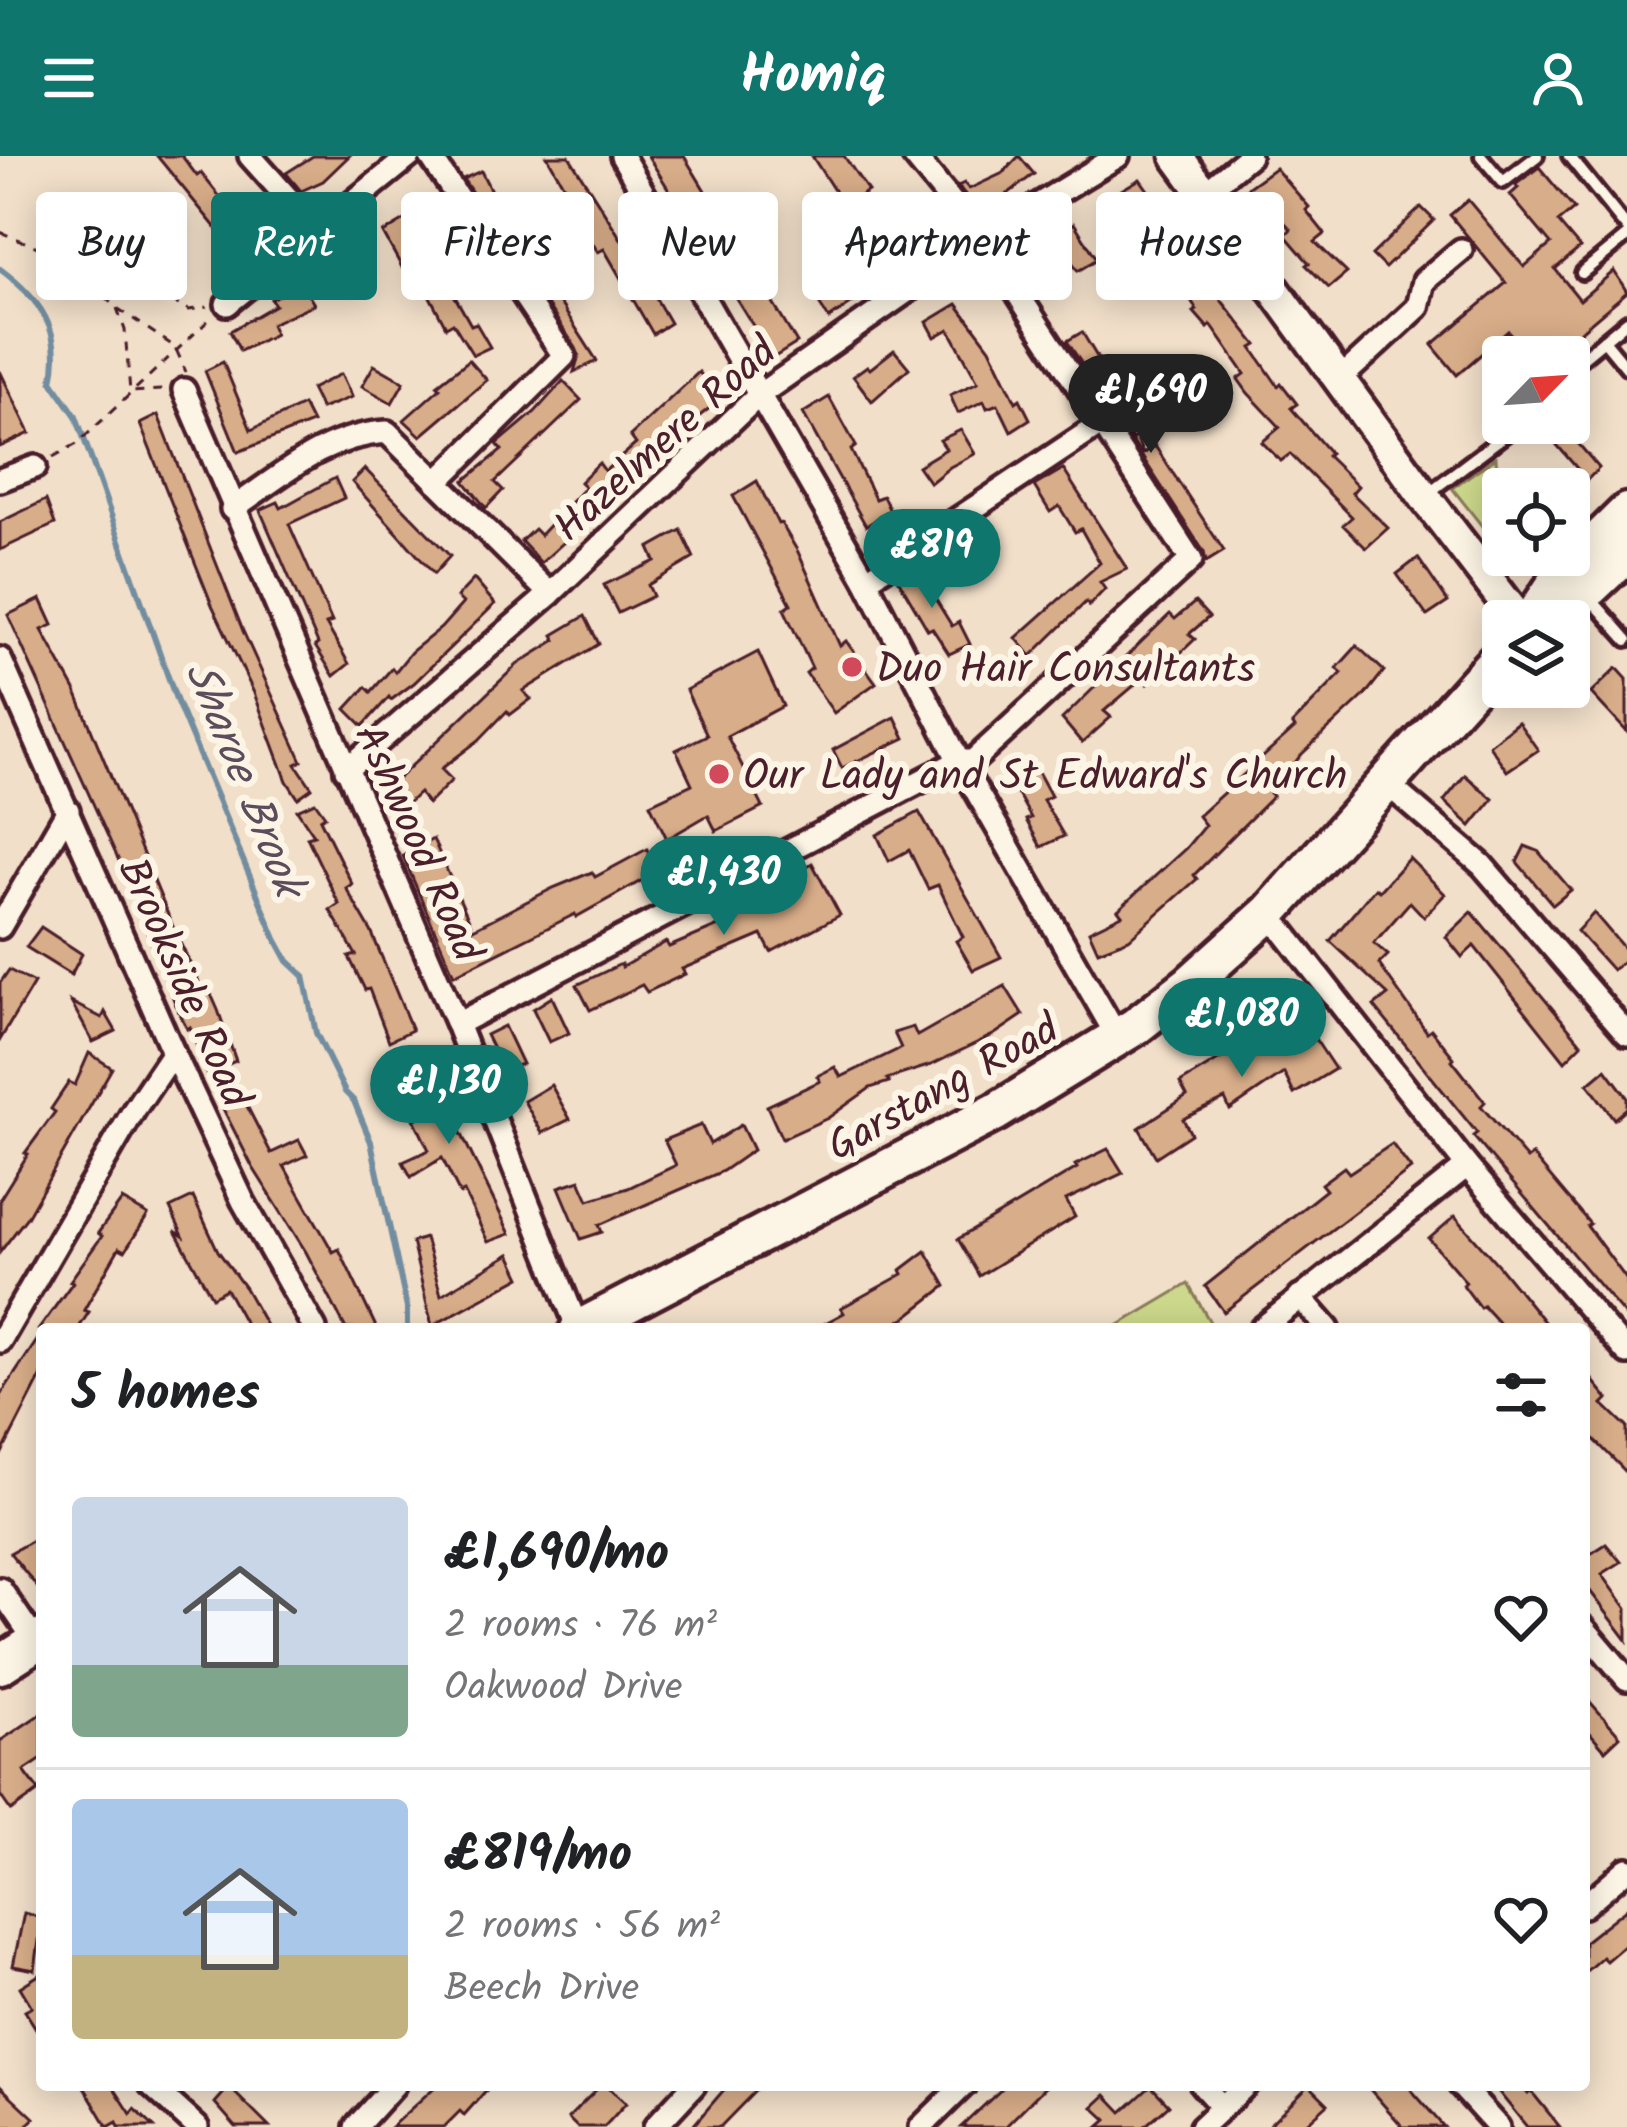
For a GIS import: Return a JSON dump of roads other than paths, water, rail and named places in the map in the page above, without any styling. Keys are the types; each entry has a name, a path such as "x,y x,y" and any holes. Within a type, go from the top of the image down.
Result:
{"highway":[{"path":"1547,600 1559,579 1627,512"},
{"path":"1571,600 1627,553"},
{"name":"Garstang Road","path":"591,1323 996,1112 1118,1038 1190,985 1269,913 1482,675"},
{"path":"0,1665 36,1642"}],"street":[{"path":"250,156 282,192"},
{"path":"367,192 410,156"},
{"path":"430,156 564,356 437,482"},
{"path":"622,156 866,580 959,761 1118,1038"},
{"path":"914,156 943,192"},
{"name":"Hazelmere Road","path":"1059,192 1118,156"},
{"path":"1177,156 1203,192"},
{"path":"1206,192 1249,156"},
{"path":"1341,378 1418,307 1424,281 1457,263"},
{"path":"227,304 232,300"},
{"name":"Hazelmere Road","path":"346,770 550,594 759,395 895,300"},
{"path":"457,1024 959,761 973,761 1191,560 1022,300"},
{"path":"1283,300 1504,600"},
{"name":"Ashwood Road","path":"184,390 457,1024 577,1323"},
{"path":"866,580 1102,423"},
{"path":"232,509 315,452 351,434 387,432 550,594"},
{"path":"0,481 35,467"},
{"name":"Brookside Road","path":"0,659 172,1052 243,1202 312,1323"},
{"path":"1385,782 1482,866 1627,1034"},
{"path":"0,927 68,810"},
{"path":"1269,913 1467,1166 1627,1353"},
{"path":"2,1332 172,1052"},
{"path":"1269,1323 1467,1166"},
{"path":"1300,1298 1323,1323"},
{"path":"0,1589 36,1636"},
{"path":"1590,1635 1627,1678"},
{"path":"1590,1901 1627,1869"},
{"path":"158,2091 197,2127"},
{"path":"356,2127 389,2091"},
{"path":"656,2127 689,2091"},
{"path":"921,2127 958,2091"},
{"path":"1207,2091 1222,2107"},
{"path":"1201,2127 1239,2091"},
{"path":"1465,2091 1494,2126"}],"lane":[{"path":"1481,156 1503,182 1537,156"},
{"path":"1569,156 1627,232 1582,273"},
{"path":"1590,351 1627,321"},
{"path":"1604,340 1627,368"},
{"path":"1424,496 1493,444"},
{"path":"1585,592 1627,640"}],"water":[{"path":"1155,371 1183,379 1189,392 1185,407 1166,428 1148,430 1129,397 1133,384"}],"waterway":[{"name":"Sharoe Brook","path":"0,269 37,304 51,331 52,381 76,416 177,702 276,939 288,961 304,976 316,1033 371,1142 407,1323"}],"place":[{"name":"Duo Hair Consultants","path":"852,667"},
{"name":"Our Lady and St Edward's Church","path":"719,774"}]}
